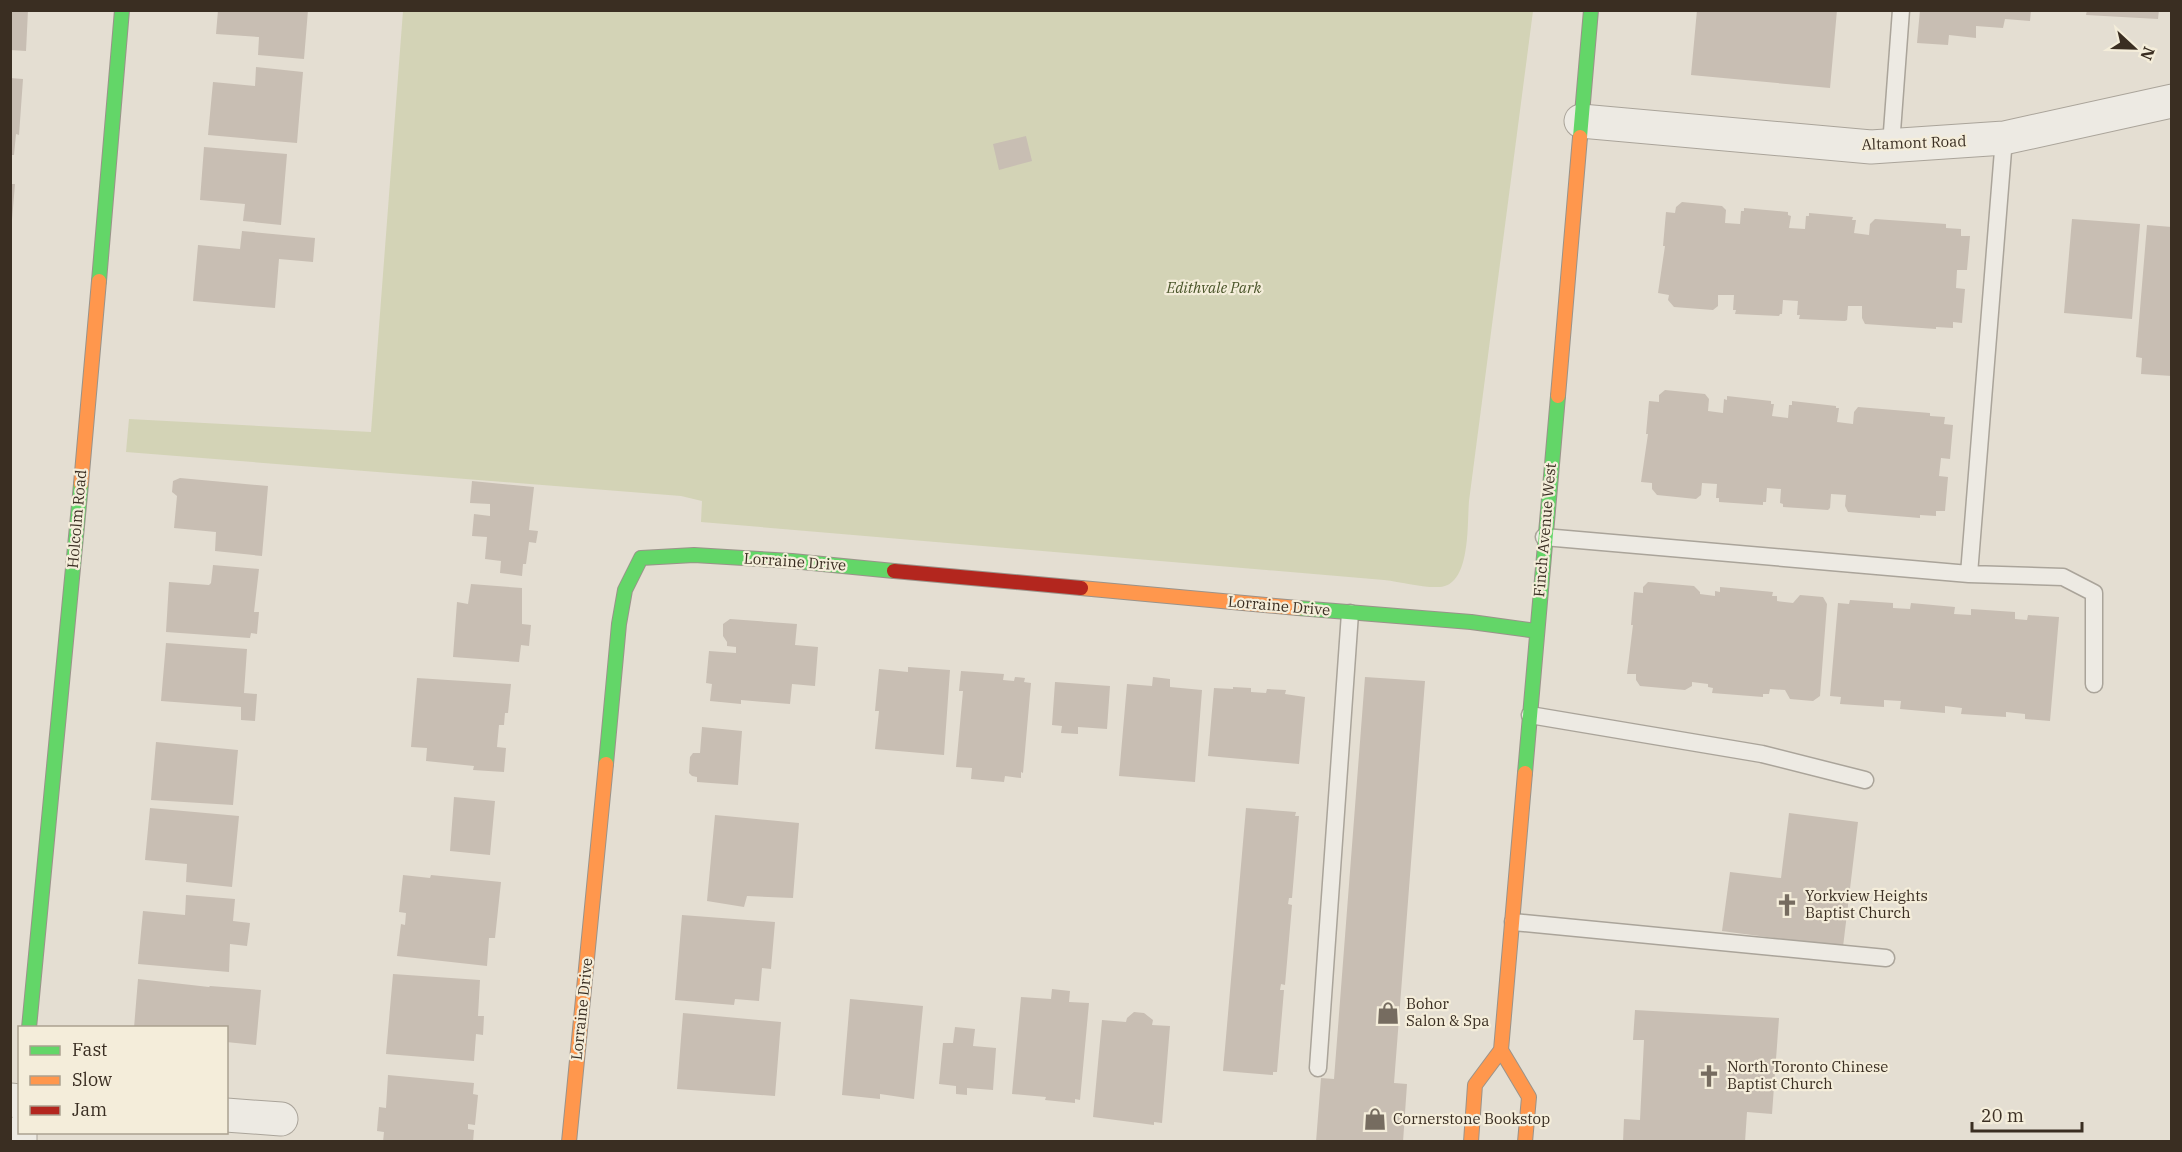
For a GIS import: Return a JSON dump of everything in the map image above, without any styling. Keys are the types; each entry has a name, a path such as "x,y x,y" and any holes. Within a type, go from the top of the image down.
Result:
{"street":[{"name":"Holcolm Road","path":"29,1026 89,403 122,10"},
{"name":"Finch Avenue West","path":"1501,1050 1591,10"},
{"name":"Altamont Road","path":"1581,121 1871,147 2004,138 2172,101"},
{"name":"Lorraine Drive","path":"569,1142 619,624 625,590 641,558 694,555 792,561 1350,613 1471,622 1537,631"},
{"path":"1471,1142 1475,1085 1501,1050 1529,1097 1525,1142"},
{"path":"228,1115 281,1119"}],"lane":[{"path":"1891,145 1900,10"},
{"path":"1970,574 2004,138"},
{"path":"1544,537 1970,574 2063,577 2094,593 2094,684"},
{"path":"1318,1068 1350,613"},
{"path":"1530,715 1762,754 1865,780"},
{"path":"1513,922 1886,958"}],"green space":[{"name":"Edithvale Park","path":"403,11 1533,11 1469,501 1467,538 1462,565 1457,576 1450,584 1426,587 1384,580 701,522 702,501 681,496 126,452 129,419 371,432"}],"building":[{"path":"10,10 28,10 26,51 10,50"},
{"path":"218,10 308,10 304,59 258,55 259,37 216,34"},
{"path":"1697,10 1837,10 1830,88 1691,75"},
{"path":"1920,10 2031,10 2030,21 2005,19 2003,28 1976,26 1976,38 1949,35 1948,45 1917,43"},
{"path":"2087,10 2159,10 2158,19 2086,15"},
{"path":"256,67 303,72 297,143 208,135 213,82 255,86"},
{"path":"10,78 23,79 19,135 16,134 14,155 10,155"},
{"path":"1026,136 1032,161 999,170 993,144"},
{"path":"204,147 287,154 281,225 243,221 245,204 200,200"},
{"path":"10,184 15,184 12,220 10,220"},
{"path":"1682,202 1722,206 1726,210 1725,223 1740,224 1741,211 1744,211 1744,208 1788,212 1791,216 1789,228 1805,229 1806,216 1809,216 1809,213 1853,217 1852,220 1856,220 1854,233 1869,235 1870,224 1875,219 1946,224 1946,228 1961,229 1961,236 1970,236 1967,270 1957,270 1956,288 1965,289 1962,323 1953,322 1953,328 1936,327 1936,329 1865,324 1862,318 1862,306 1848,306 1845,321 1799,319 1798,301 1783,300 1782,314 1779,316 1735,314 1734,295 1718,295 1718,306 1713,310 1674,307 1668,300 1669,295 1658,293 1665,246 1663,246 1666,212 1675,213 1676,207"},
{"path":"2072,219 2140,224 2132,319 2064,313"},
{"path":"2147,225 2172,227 2172,376 2141,374 2142,358 2136,357"},
{"path":"242,231 315,238 313,262 279,259 275,308 193,301 198,245 240,249"},
{"path":"1665,390 1705,394 1709,399 1708,411 1723,413 1724,399 1727,400 1727,396 1771,401 1771,404 1774,404 1772,416 1788,418 1789,405 1792,405 1792,401 1836,406 1839,408 1837,422 1853,424 1854,412 1858,407 1930,413 1930,416 1945,417 1944,424 1953,425 1950,459 1941,458 1939,476 1948,477 1945,511 1936,511 1936,516 1920,515 1920,518 1848,512 1845,506 1846,495 1831,494 1828,510 1783,507 1780,503 1781,489 1767,488 1766,502 1763,502 1763,505 1719,502 1719,498 1716,498 1717,484 1702,483 1701,495 1696,499 1657,495 1652,489 1652,483 1641,482 1648,434 1646,434 1649,401 1659,402 1659,395"},
{"path":"180,478 268,486 262,556 215,551 216,532 174,528 177,496 172,492 173,481"},
{"path":"472,481 534,487 529,530 538,531 536,543 529,542 522,576 500,573 501,561 485,559 487,537 472,536 474,514 490,516 490,504 470,503"},
{"path":"213,565 259,569 254,612 259,612 257,634 251,633 250,638 166,632 169,582 209,585"},
{"path":"1648,582 1694,586 1700,594 1715,596 1715,591 1720,592 1720,587 1773,592 1772,596 1777,596 1777,601 1793,603 1800,595 1823,597 1827,604 1820,696 1813,701 1790,699 1785,690 1770,689 1769,694 1763,694 1763,697 1712,693 1713,688 1708,687 1708,684 1692,682 1692,686 1685,690 1640,686 1636,680 1636,674 1627,674 1633,625 1631,625 1634,592 1643,593 1643,587"},
{"path":"471,584 522,588 522,624 531,625 529,646 521,645 519,662 453,657 457,602 468,604"},
{"path":"1850,600 1893,603 1893,608 1910,609 1911,603 1955,607 1954,614 1971,615 1971,609 2015,612 2015,619 2027,620 2028,615 2059,617 2050,721 2025,719 2025,714 2006,712 2006,717 1961,714 1962,708 1945,706 1945,713 1900,709 1901,701 1884,700 1884,707 1840,704 1841,697 1830,696 1838,603 1849,604"},
{"path":"730,619 797,624 795,645 818,647 815,686 792,684 790,704 741,700 741,704 710,701 712,684 706,683 709,651 736,653 736,647 727,646 723,636 723,624"},
{"path":"166,643 247,649 244,693 257,694 255,721 241,720 241,707 161,701"},
{"path":"908,667 950,670 944,755 875,749 879,711 875,711 879,669 908,672"},
{"path":"961,671 1004,674 1003,680 1014,681 1015,677 1025,678 1024,682 1031,683 1021,778 1005,776 1004,782 971,779 972,768 956,767 963,691 959,691"},
{"path":"1153,677 1170,679 1170,687 1202,690 1195,782 1119,776 1127,684 1152,686"},
{"path":"1365,677 1425,681 1394,1083 1407,1084 1403,1142 1316,1142 1321,1078 1334,1079"},
{"path":"417,678 511,684 508,713 505,713 504,725 499,725 497,747 506,748 504,772 473,770 474,766 426,761 427,748 411,747"},
{"path":"1055,682 1110,686 1107,729 1078,727 1078,734 1061,733 1062,726 1052,725"},
{"path":"1233,687 1251,688 1251,692 1266,693 1267,689 1286,690 1285,694 1305,697 1299,764 1208,756 1214,688 1233,689"},
{"path":"702,727 742,731 738,785 697,782 697,777 689,773 690,757 693,753 700,753"},
{"path":"156,742 238,750 233,805 151,800"},
{"path":"454,797 495,801 490,855 450,851"},
{"path":"150,808 239,816 232,887 186,882 187,864 145,860"},
{"path":"1246,808 1296,812 1295,816 1299,816 1292,898 1289,898 1288,904 1292,905 1285,985 1281,984 1280,990 1284,990 1277,1072 1273,1072 1273,1075 1223,1071"},
{"name":"Yorkview Heights Baptist Church","path":"1789,813 1858,822 1843,947 1722,931 1730,872 1781,878"},
{"path":"715,815 799,823 793,898 747,896 744,907 707,901"},
{"path":"403,875 430,878 431,875 501,882 495,938 489,938 487,966 397,956 401,924 405,925 406,913 399,912"},
{"path":"186,895 235,899 233,921 250,923 247,946 230,944 229,972 138,964 143,911 185,915"},
{"path":"682,915 775,922 771,969 762,968 759,1001 735,999 734,1005 675,1000"},
{"path":"393,974 480,980 478,1016 484,1016 483,1035 476,1034 474,1061 386,1054"},
{"path":"138,979 261,990 256,1045 228,1042 228,1026 134,1026"},
{"path":"1052,989 1070,991 1069,1002 1089,1003 1080,1100 1075,1099 1075,1103 1045,1100 1046,1097 1012,1094 1021,997 1051,999"},
{"path":"850,999 923,1006 914,1099 880,1094 880,1099 842,1095"},
{"name":"North Toronto Chinese Baptist Church","path":"1635,1010 1779,1018 1772,1114 1747,1112 1745,1142 1623,1142 1624,1119 1640,1120 1644,1040 1633,1040"},
{"path":"1134,1012 1144,1013 1153,1020 1152,1025 1170,1026 1162,1123 1154,1122 1154,1125 1093,1117 1102,1020 1126,1022"},
{"path":"683,1013 781,1022 775,1096 677,1089"},
{"path":"955,1027 975,1029 973,1046 996,1048 993,1090 967,1088 967,1095 956,1094 956,1086 939,1084 943,1043 953,1043"},
{"path":"388,1075 474,1083 473,1094 478,1095 475,1125 468,1124 468,1129 474,1130 473,1142 383,1142 384,1132 377,1131 379,1107 386,1108"}],"traffic: fast":[{"path":"99,281 122,10"},
{"path":"1580,137 1591,10"},
{"path":"1525,773 1558,396"},
{"path":"29,1026 81,484"},
{"path":"606,764 619,624 625,590 641,558 694,555 792,561 894,571"},
{"path":"1298,608 1471,622 1537,631"}],"traffic: slow":[{"path":"1558,396 1580,137"},
{"path":"81,484 99,281"},
{"path":"1081,588 1298,608"},
{"path":"569,1142 606,764"},
{"path":"1471,1142 1475,1085 1501,1050 1525,773"},
{"path":"1501,1050 1529,1097 1525,1142"}],"traffic: jam":[{"path":"894,571 1081,588"}],"place":[{"name":"Yorkview Heights Baptist Church","path":"1787,905"},
{"name":"Bohor Salon & Spa","path":"1388,1013"},
{"name":"North Toronto Chinese Baptist Church","path":"1709,1076"},
{"name":"Cornerstone Bookstop","path":"1375,1119"}]}
